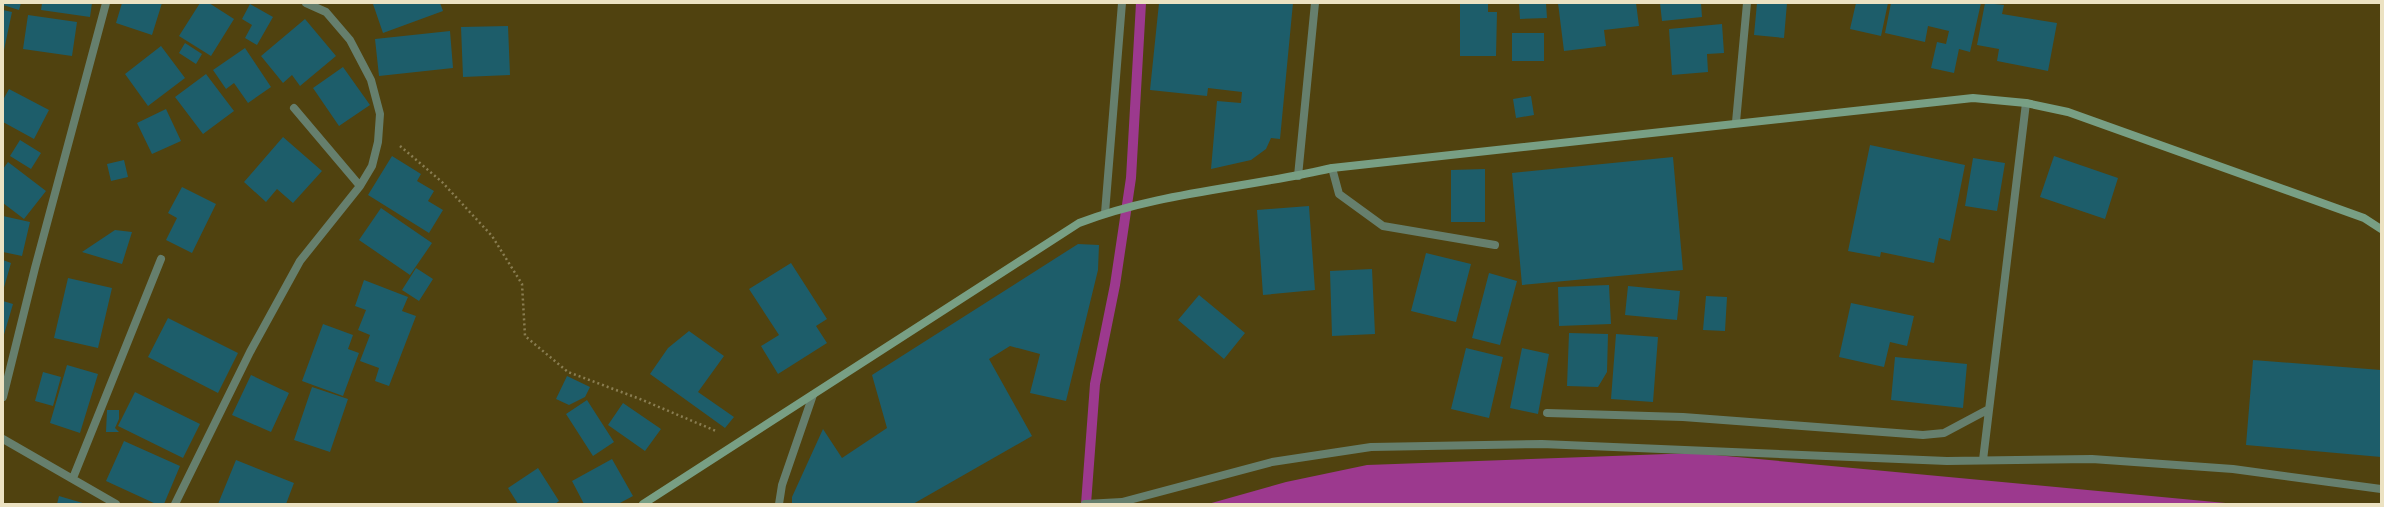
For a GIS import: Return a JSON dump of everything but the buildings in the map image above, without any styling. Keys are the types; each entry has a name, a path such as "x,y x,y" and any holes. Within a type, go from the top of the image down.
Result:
{"street":[{"path":"3,397 34,268 106,3"},
{"path":"175,504 250,352 300,261 360,186 372,166 378,136 380,114 371,80 350,40 326,12 306,3"},
{"path":"1105,213 1122,3"},
{"path":"1298,176 1315,3"},
{"path":"1736,122 1747,3"},
{"path":"642,504 1079,223 1105,213 1158,198 1298,176 1332,168 1736,122 1973,98 2026,103 2068,112 2364,218 2381,229"},
{"path":"1983,460 2026,103"},
{"path":"294,108 360,186"},
{"path":"1332,168 1339,194 1383,226 1495,245"},
{"path":"73,478 160,259"},
{"path":"779,504 782,485 813,395"},
{"path":"1547,413 1683,417 1922,435 1944,433 1989,409"},
{"path":"3,439 116,504"},
{"path":"1086,504 1122,502 1272,462 1371,447 1542,444 1947,461 2092,459 2217,468 2381,489"}],"path":[{"path":"378,136 391,138 425,167 442,182 492,236 522,284 525,336 568,372 640,399 741,441"}],"shaded area":[{"path":"1694,453 2236,504 1208,504 1286,482 1367,465"}],"waterway":[{"path":"1086,504 1095,384 1115,285 1131,178 1141,3"}]}
